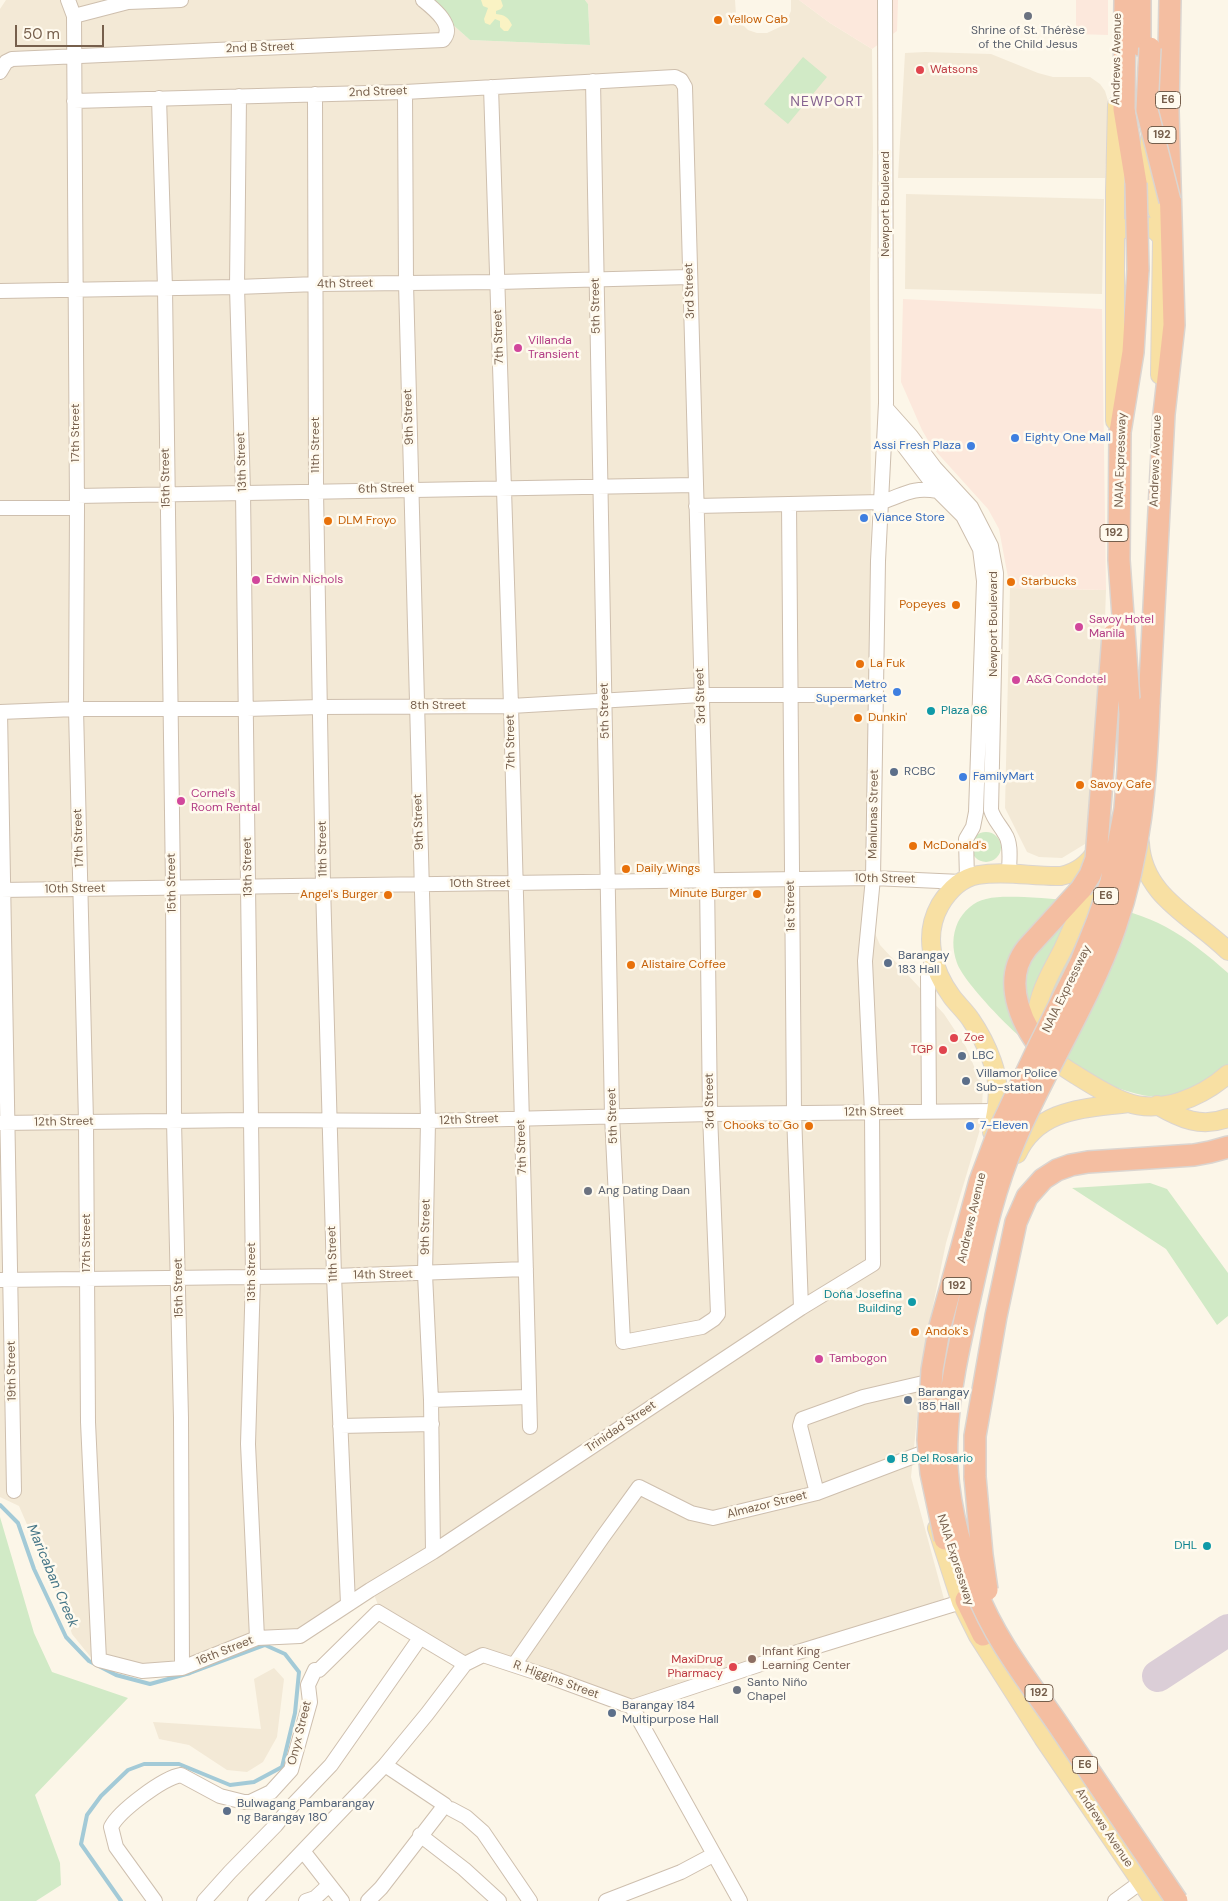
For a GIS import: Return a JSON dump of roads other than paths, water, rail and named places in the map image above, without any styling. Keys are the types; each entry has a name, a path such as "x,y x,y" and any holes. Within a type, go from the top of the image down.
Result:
{"highway":[{"name":"NAIA Expressway","path":"1125,0 1124,108 1136,183 1138,270 1133,352 1120,432 1119,560 1130,714 1125,809 1111,882 1081,962 998,1133 980,1181 939,1330 932,1370 928,1440 931,1473 943,1531 966,1600 983,1635 1022,1696 1164,1901"},
{"path":"1136,183 1140,0"},
{"path":"1150,0 1147,110 1170,201"},
{"name":"NAIA Expressway","path":"1170,0 1168,111 1174,324 1164,414 1147,772 1137,847 1115,927 1098,972 1015,1140 999,1183 985,1232 954,1371 947,1438 948,1473 956,1528 976,1591 994,1627 1038,1696 1179,1901"},
{"path":"1050,1058 1031,1034 1018,1005 1015,992 1016,969 1020,958 1027,948 1081,888 1090,875 1096,859 1119,560"},
{"path":"994,1627 978,1522 975,1436 996,1316 1016,1222 1024,1203 1043,1180 1057,1170 1071,1165 1088,1162 1202,1154 1228,1147"}],"main road":[{"name":"Andrews Avenue","path":"1009,873 1061,876 1075,872 1092,857 1110,822 1114,603 1118,0"},
{"name":"Andrews Avenue","path":"1164,0 1159,400 1146,712 1139,825 1140,854 1145,871 1155,887 1228,951"},
{"path":"1152,69 1149,193 1162,220"},
{"path":"1115,244 1122,232 1133,226 1140,225 1153,228 1162,238"},
{"path":"1050,1058 1043,1049 1037,1030 1041,996 1083,907 1102,875 1110,822"},
{"name":"192","path":"933,957 930,938 934,918 950,891 964,880 977,875 1009,873"},
{"name":"Andrews Avenue","path":"933,957 935,966 946,989 971,1019 988,1049 996,1074 999,1094 936,1380 930,1457 934,1520 961,1602 982,1644 1043,1738 1154,1901"},
{"name":"192","path":"1050,1058 1088,1083 1128,1103 1157,1105 1194,1097 1208,1090 1228,1074"},
{"name":"Andrews Avenue","path":"1128,1103 1078,1110 1051,1117 1035,1128 1020,1148 998,1209 974,1296 960,1366 955,1404 953,1461 960,1520 981,1590 996,1622 1060,1726 1179,1901"},
{"path":"1157,1105 1180,1118 1197,1122 1207,1123 1228,1118"},
{"path":"930,1457 953,1461"},
{"path":"1043,1738 1060,1726"}],"street":[{"path":"68,0 74,16 129,1 181,0"},
{"name":"2nd B Street","path":"74,56 443,40 446,37 447,30 444,22 423,0"},
{"name":"Newport Boulevard","path":"885,0 886,408 884,425 903,445 938,490 963,516 980,549 984,581 976,812 973,826 966,839 964,880"},
{"name":"17th Street","path":"74,16 77,502 76,709 86,1122 88,1430 99,1660"},
{"path":"0,72 6,62 12,59 74,56"},
{"name":"2nd Street","path":"74,101 405,92 675,77 681,80"},
{"name":"3rd Street","path":"623,1342 702,1327 709,1324 718,1314 710,1114 707,880 685,87 681,80"},
{"name":"5th Street","path":"592,81 612,1116 623,1342"},
{"name":"7th Street","path":"491,87 511,706 530,1427"},
{"name":"9th Street","path":"405,92 406,283 428,1121 426,1274 432,1424 433,1552"},
{"name":"11th Street","path":"315,94 317,284 316,491 323,885 334,1276 348,1604"},
{"name":"13th Street","path":"238,96 237,287 243,492 253,1277 248,1436 257,1638"},
{"name":"15th Street","path":"159,98 165,288 166,494 173,887 174,1121 181,1418 182,1668"},
{"name":"4th Street","path":"0,292 690,277"},
{"name":"Newport Boulevard","path":"886,408 911,436 935,468 971,508 991,546 996,573 991,810 1009,841 1009,873"},
{"name":"Manlunas Street","path":"873,1264 872,1112 865,961 873,878 878,561 884,425"},
{"name":"6th Street","path":"0,508 166,494 696,485"},
{"path":"696,506 882,502 909,491 923,488 938,490"},
{"name":"1st Street","path":"789,504 790,879 794,1113 801,1308"},
{"name":"8th Street","path":"0,712 76,709 246,710 321,707 511,706 702,695 875,695"},
{"name":"19th Street","path":"0,712 5,1280 14,1491"},
{"path":"973,826 987,823 1000,828"},
{"name":"10th Street","path":"2,890 873,878 964,880"},
{"path":"929,1111 928,976 933,957"},
{"name":"12th Street","path":"4,1123 251,1120 428,1121 710,1114 997,1110"},
{"name":"Trinidad Street","path":"370,1590 433,1552 801,1308 873,1264"},
{"name":"14th Street","path":"5,1280 334,1276 526,1269"},
{"path":"817,1493 800,1421 863,1397 936,1380"},
{"path":"431,1400 529,1397"},
{"path":"340,1426 432,1424"},
{"name":"Almazor Street","path":"514,1665 639,1487 691,1513 713,1518 817,1493 930,1457"},
{"name":"16th Street","path":"99,1660 142,1672 182,1668 257,1638 300,1636 370,1590"},
{"path":"740,1901 632,1707 786,1656 961,1602"},
{"name":"Onyx Street","path":"155,1901 116,1847 111,1828 115,1819 155,1786 181,1775 220,1796 244,1802 250,1802 271,1792 291,1770 310,1702 308,1685 315,1670 319,1670 378,1612 465,1664"},
{"path":"204,1901 331,1765 420,1638"},
{"name":"R. Higgins Street","path":"465,1664 483,1655 632,1707"},
{"path":"255,1901 385,1764 427,1714 465,1664"},
{"path":"385,1764 466,1818 483,1832 530,1901"},
{"path":"368,1901 393,1872 420,1835 448,1807"},
{"path":"420,1835 464,1869 499,1901"},
{"path":"303,1851 342,1901"},
{"path":"606,1901 682,1872 713,1855"},
{"path":"1115,1901 1141,1882"},
{"path":"306,1901 315,1898 328,1885"}],"waterway":[{"name":"Maricaban Creek","path":"0,1505 18,1523 34,1569 66,1637 89,1661 116,1675 150,1684 190,1673 265,1645 285,1654 299,1672 295,1713 282,1767 254,1782 230,1785 179,1764 144,1764 128,1770 101,1796 87,1815 81,1844 121,1901"}],"place":[{"name":"Shrine of St. Thérèse of the Child Jesus","path":"1028,16"},
{"name":"Yellow Cab","path":"718,20"},
{"name":"Watsons","path":"920,70"},
{"name":"Villanda Transient","path":"518,348"},
{"name":"Eighty One Mall","path":"1015,438"},
{"name":"Assi Fresh Plaza","path":"971,446"},
{"name":"Viance Store","path":"864,518"},
{"name":"DLM Froyo","path":"328,521"},
{"name":"Edwin Nichols","path":"256,580"},
{"name":"Starbucks","path":"1011,582"},
{"name":"Popeyes","path":"956,605"},
{"name":"Savoy Hotel Manila","path":"1079,627"},
{"name":"La Fuk","path":"860,664"},
{"name":"A&G Condotel","path":"1016,680"},
{"name":"Metro Supermarket","path":"897,692"},
{"name":"Plaza 66","path":"931,711"},
{"name":"Dunkin'","path":"858,718"},
{"name":"RCBC","path":"894,772"},
{"name":"FamilyMart","path":"963,777"},
{"name":"Savoy Cafe","path":"1080,785"},
{"name":"Cornel's Room Rental","path":"181,801"},
{"name":"McDonald's","path":"913,846"},
{"name":"Daily Wings","path":"626,869"},
{"name":"Minute Burger","path":"757,894"},
{"name":"Angel's Burger","path":"388,895"},
{"name":"Barangay 183 Hall","path":"888,963"},
{"name":"Alistaire Coffee","path":"631,965"},
{"name":"Zoe","path":"954,1038"},
{"name":"TGP","path":"943,1050"},
{"name":"LBC","path":"962,1056"},
{"name":"Villamor Police Sub-station","path":"966,1081"},
{"name":"Chooks to Go","path":"809,1126"},
{"name":"7-Eleven","path":"970,1126"},
{"name":"Ang Dating Daan","path":"588,1191"},
{"name":"Doña Josefina Building","path":"912,1302"},
{"name":"Andok's","path":"915,1332"},
{"name":"Tambogon","path":"819,1359"},
{"name":"Barangay 185 Hall","path":"908,1400"},
{"name":"B Del Rosario","path":"891,1459"},
{"name":"DHL","path":"1207,1546"},
{"name":"Infant King Learning Center","path":"752,1659"},
{"name":"MaxiDrug Pharmacy","path":"733,1667"},
{"name":"Santo Niño Chapel","path":"737,1690"},
{"name":"Barangay 184 Multipurpose Hall","path":"612,1713"},
{"name":"Bulwagang Pambarangay ng Barangay 180","path":"227,1811"}],"district":[{"name":"NEWPORT","path":"827,102"}]}
